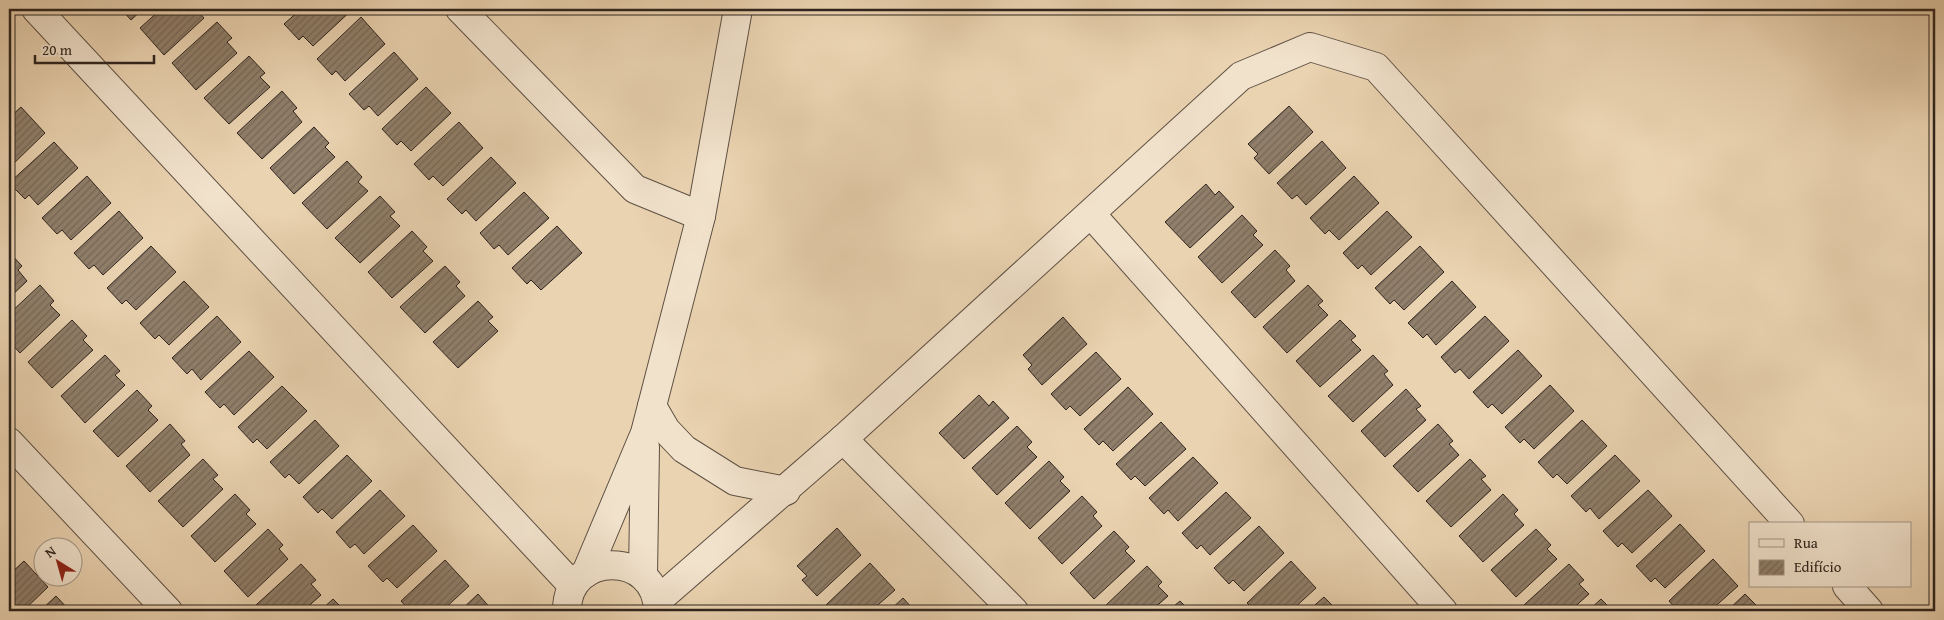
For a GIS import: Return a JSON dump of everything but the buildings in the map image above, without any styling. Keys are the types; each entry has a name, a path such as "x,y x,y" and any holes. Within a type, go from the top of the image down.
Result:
{"street":[{"path":"36,9 576,590"},
{"path":"460,9 635,190 701,216"},
{"path":"576,590 645,433 701,216 738,9"},
{"path":"576,590 603,565 621,565 643,575 650,584 658,606 844,439 1241,76 1310,47 1376,67 1788,522"},
{"path":"1091,214 1442,611"},
{"path":"652,406 666,430 684,449 735,481 786,491"},
{"path":"643,575 645,433"},
{"path":"844,439 1014,611"},
{"path":"9,442 168,611"},
{"path":"1849,588 1869,611"}]}
